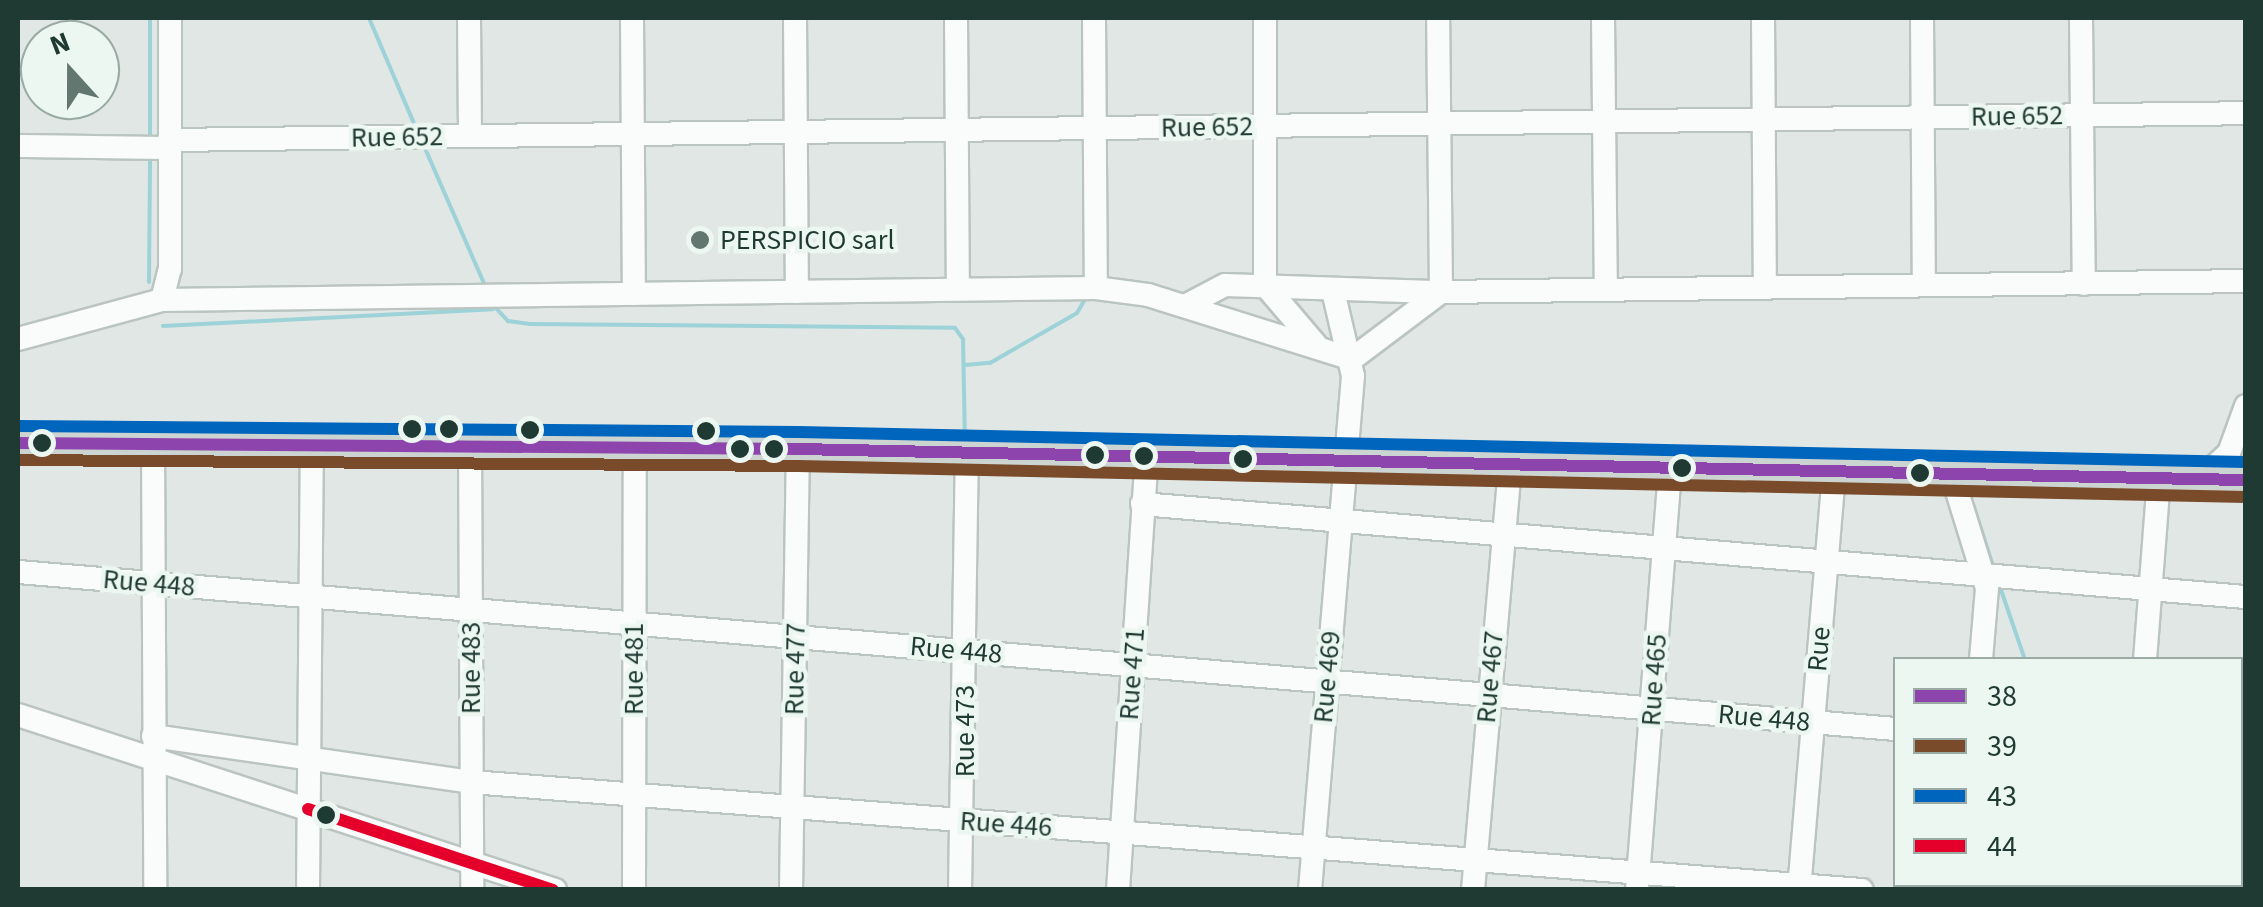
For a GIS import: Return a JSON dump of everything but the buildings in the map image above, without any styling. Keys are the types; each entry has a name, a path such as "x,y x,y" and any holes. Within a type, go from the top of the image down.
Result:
{"main road":[{"path":"18,442 798,449 1347,464 1510,464 1670,470 1834,468 2246,480"}],"street":[{"path":"162,300 170,269 170,18"},
{"path":"469,18 470,136"},
{"path":"632,18 634,294"},
{"path":"794,18 797,292"},
{"path":"956,18 958,290"},
{"path":"1094,18 1096,288"},
{"path":"1264,18 1265,285 1317,346"},
{"path":"1438,18 1440,292"},
{"path":"1603,18 1606,290"},
{"path":"1763,18 1766,288"},
{"path":"1922,18 1924,286"},
{"path":"2082,18 2084,284"},
{"name":"Rue 652","path":"18,146 470,136 2246,113"},
{"path":"1186,306 1224,285 1440,292 2246,281"},
{"path":"18,339 162,300 1096,288 1186,306 1352,359 1440,292"},
{"name":"Rue 469","path":"1310,890 1325,681 1347,464 1352,359 1333,291"},
{"path":"2202,478 2229,453 2246,406"},
{"path":"153,444 154,890"},
{"path":"308,890 312,445"},
{"name":"Rue 483","path":"470,447 472,890"},
{"name":"Rue 481","path":"634,890 635,449"},
{"name":"Rue 477","path":"791,890 798,449"},
{"name":"Rue 473","path":"960,890 965,820 967,453"},
{"name":"Rue 471","path":"1118,890 1147,459"},
{"name":"Rue 467","path":"1473,890 1487,694 1510,464"},
{"name":"Rue","path":"1799,887 1834,468"},
{"name":"Rue 465","path":"1638,881 1670,470"},
{"path":"1951,472 1986,579 1981,657"},
{"path":"2146,657 2159,478"},
{"path":"1142,504 1826,561 1986,579 2030,578 2246,597"},
{"name":"Rue 448","path":"18,572 1893,728"},
{"path":"18,715 153,747 308,809 548,888"},
{"name":"Rue 446","path":"153,747 308,758 472,782 1476,860 1638,881 1862,890"}],"waterway":[{"path":"150,18 150,138"},
{"path":"369,18 416,128"},
{"path":"424,146 486,288"},
{"path":"149,282 150,157"},
{"path":"965,365 990,363 1077,313 1087,296"},
{"path":"494,306 508,321 530,324 955,328 963,339 965,442"},
{"path":"163,326 493,309"},
{"path":"1973,504 1993,566"},
{"path":"1999,584 2024,657"}],"transit line":[{"name":"43","path":"18,426 798,432 2246,462"},
{"name":"38","path":"18,443 798,449 2246,480"},
{"name":"39","path":"18,460 798,466 2246,497"},
{"name":"44","path":"308,809 553,890"}],"place":[{"name":"PERSPICIO sarl","path":"700,240"}]}
